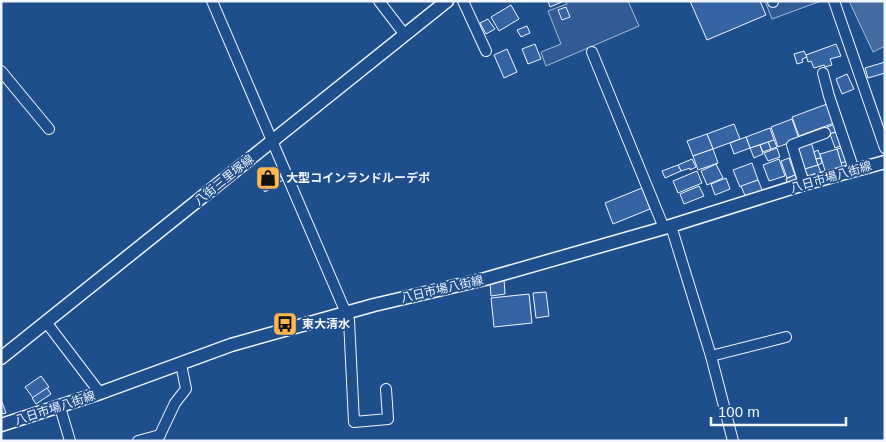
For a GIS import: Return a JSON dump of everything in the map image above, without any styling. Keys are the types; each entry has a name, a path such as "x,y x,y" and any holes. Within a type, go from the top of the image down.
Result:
{"main road":[{"name":"八街三里塚線","path":"1,358 447,1"},
{"name":"八日市場八街線","path":"1,425 60,407 231,345 346,313 484,279 667,227 804,184 885,162"}],"street":[{"path":"212,1 349,320 354,422 388,419 386,389"},
{"path":"379,1 405,35"},
{"path":"463,1 486,51"},
{"path":"834,1 885,148"},
{"path":"592,52 667,227 711,356 733,441"},
{"path":"1,71 49,129"},
{"path":"823,73 854,170"},
{"path":"804,184 792,145 825,133"},
{"path":"46,322 100,393"},
{"path":"711,356 786,337"},
{"path":"138,441 159,438 175,403 186,389 181,364"},
{"path":"60,407 70,441"}],"shaded area":[{"path":"566,1 628,1 639,26 546,66 541,52 561,44 548,11 567,4"},
{"path":"765,1 821,1 772,19"},
{"path":"849,1 885,1 885,46 873,52"}],"building":[{"path":"548,1 564,1 550,7"},
{"path":"690,1 760,1 766,15 707,40"},
{"path":"511,5 519,19 499,31 491,17"},
{"path":"566,7 570,17 562,20 558,10"},
{"path":"488,19 495,29 486,34 480,23"},
{"path":"527,26 530,33 521,37 517,30"},
{"path":"535,44 541,59 528,64 522,49"},
{"path":"836,44 841,56 830,59 832,65 814,68 811,61 808,62 806,55"},
{"path":"507,49 517,72 504,78 494,55"},
{"path":"804,51 807,57 802,59 803,62 797,64 794,54"},
{"path":"885,62 885,73 868,78 865,68"},
{"path":"847,74 854,89 842,94 836,79"},
{"path":"827,104 834,123 799,136 792,117"},
{"path":"792,119 799,139 778,147 771,127"},
{"path":"734,124 740,139 713,149 707,134"},
{"path":"835,124 838,131 830,134 827,127"},
{"path":"770,128 774,140 750,148 746,137"},
{"path":"838,131 843,145 835,148 830,134"},
{"path":"707,134 713,149 693,156 687,141"},
{"path":"746,137 750,148 734,154 730,143"},
{"path":"774,140 777,147 771,149 768,142"},
{"path":"768,142 771,149 763,152 760,145"},
{"path":"811,142 818,165 805,169 798,146"},
{"path":"760,145 763,154 754,158 750,148"},
{"path":"844,147 848,161 841,163 837,149"},
{"path":"777,148 780,157 768,161 764,153"},
{"path":"713,149 718,163 698,170 693,156"},
{"path":"837,149 843,169 826,174 820,154"},
{"path":"818,150 821,158 816,159 814,152"},
{"path":"789,158 795,175 787,178 781,161"},
{"path":"821,158 822,163 818,165 816,159"},
{"path":"692,159 696,167 681,171 678,165"},
{"path":"779,159 785,176 769,181 763,165"},
{"path":"752,163 758,180 740,187 733,170"},
{"path":"716,164 723,178 707,185 701,171"},
{"path":"678,165 681,171 665,178 662,171"},
{"path":"818,165 821,173 808,177 805,169"},
{"path":"275,168 283,180 265,192 257,180"},
{"path":"697,171 702,183 678,193 673,181"},
{"path":"795,175 797,180 787,183 786,179"},
{"path":"726,178 730,189 715,195 711,184"},
{"path":"758,180 763,192 746,198 741,186"},
{"path":"699,186 704,196 684,204 680,194"},
{"path":"642,188 650,209 613,224 605,203"},
{"path":"504,279 505,294 491,296 490,283"},
{"path":"546,292 549,316 536,318 533,293"},
{"path":"529,294 532,323 494,327 491,298"},
{"path":"41,376 49,387 33,398 25,387"},
{"path":"47,388 51,394 36,404 32,398"},
{"path":"1,403 6,413 1,414"}],"place":[{"name":"大型コインランドルーデポ","path":"268,178"},
{"name":"東大清水","path":"285,324"}]}
